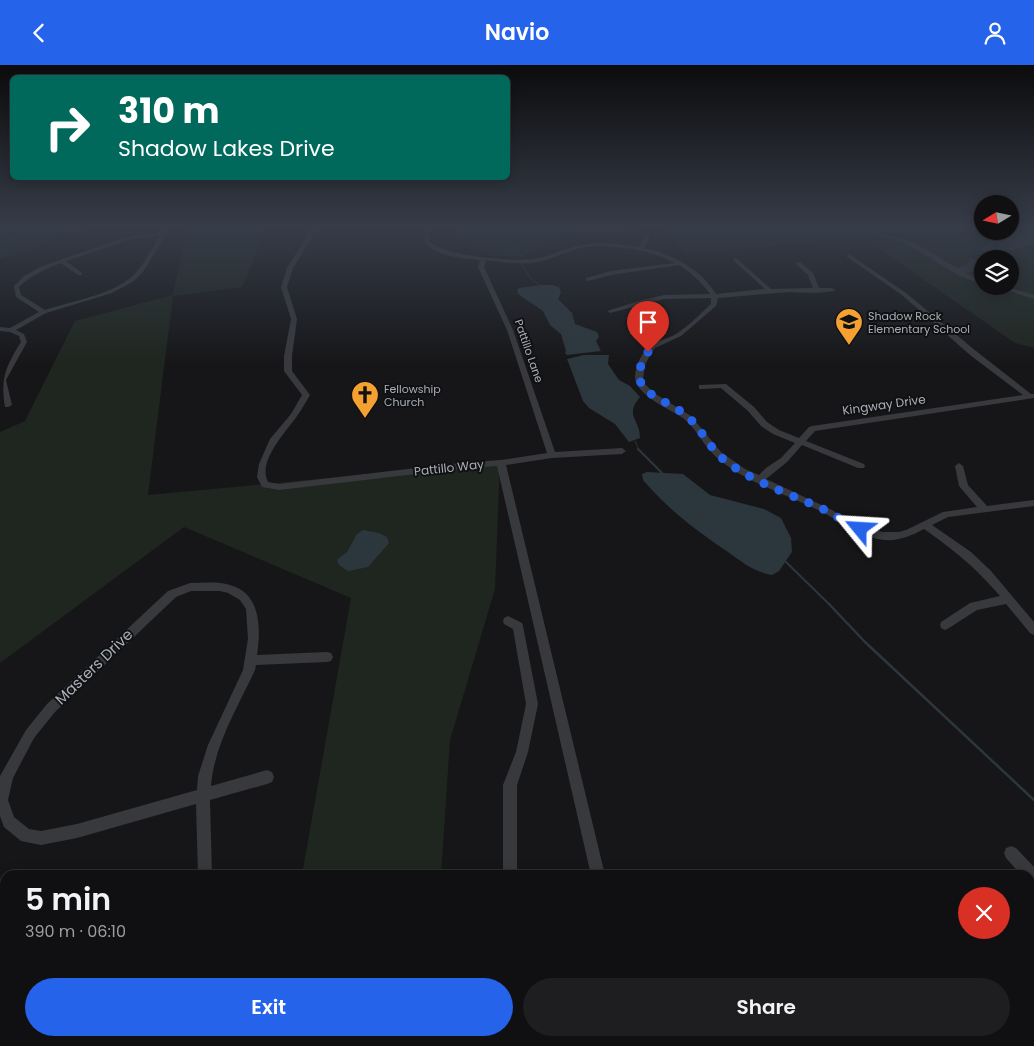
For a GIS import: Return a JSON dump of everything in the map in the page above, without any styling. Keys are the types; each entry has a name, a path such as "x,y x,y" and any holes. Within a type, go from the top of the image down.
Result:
{"street":[{"path":"32,274 16,287 18,296 44,312"},
{"path":"11,330 44,312 110,292 132,280 138,274"},
{"name":"Pattillo Way","path":"288,274 284,287 294,319 288,371 306,395 271,445 263,464 262,481 271,487 279,487 500,463 597,870"},
{"name":"Pattillo Lane","path":"485,274 510,330 552,455"},
{"path":"588,279 603,274"},
{"path":"696,274 714,297 714,305 683,332 653,347 641,365 639,379 641,385 651,395 688,418 710,445 728,462 759,480 829,512 850,525 876,535 899,536 946,514 1034,503"},
{"path":"752,274 769,290"},
{"path":"811,274 817,291"},
{"path":"875,274 904,294 982,361 1031,396"},
{"path":"962,274 974,279"},
{"path":"610,311 656,298 714,297 769,290 832,290"},
{"path":"1019,293 1034,297"},
{"path":"0,329 11,330 22,335 24,342 2,380 8,405"},
{"path":"702,387 724,386 772,430 861,466"},
{"name":"Kingway Drive","path":"759,480 784,460 809,430 817,427 1031,396"},
{"path":"500,463 552,455 622,451"},
{"path":"959,466 964,486 985,510"},
{"path":"925,525 967,555 988,574 1034,630"},
{"name":"Masters Drive","path":"205,870 203,796 205,776 214,745 249,670 251,660 254,639 253,624 251,609 244,597 230,589 204,586 190,587 172,594 51,708 30,733 7,776 1,800 9,822 26,836 41,839 77,831 203,796 267,777"},
{"path":"945,625 974,606 1008,599"},
{"path":"508,621 518,627 532,704 522,752 510,785 510,870"},
{"path":"251,660 327,657"},
{"path":"1011,853 1027,870"}],"shaded area":[{"path":"177,274 248,274 242,287 173,296 148,495 500,462 495,589 450,740 441,870 303,870 351,598 184,527 0,663 0,432 25,421 75,321 173,295"},
{"path":"915,274 974,274 974,295 1019,295 1019,274 1034,274 1034,348 1015,343"},
{"path":"540,285 559,287 561,293 558,299 572,313 575,324 597,332 599,337 596,341 601,351 567,355 565,353 561,334 550,325 543,311 518,294 517,290 519,288"},
{"path":"584,355 609,355 608,364 619,380 630,386 640,397 635,403 633,413 640,438 629,442 615,424 589,408 583,401 567,359"},
{"path":"647,472 683,474 710,495 764,509 781,518 791,538 792,552 779,571 772,575 748,566 673,511 643,480 642,474"},
{"path":"363,530 379,533 387,537 389,543 368,567 348,571 339,565 337,560 347,552 357,534"}],"waterway":[{"path":"528,274 531,279 540,285"},
{"path":"635,441 639,450"},
{"path":"639,450 662,473"},
{"path":"786,562 829,604"},
{"path":"829,604 865,642 1034,800"}],"place":[{"name":"Shadow Rock Elementary School","path":"849,346"},
{"name":"Fellowship Church","path":"365,419"}],"route":[{"path":"648,352 639,373 641,385 651,395 680,411 688,418 718,454 742,471 759,480 829,512 842,521 860,529"}]}
